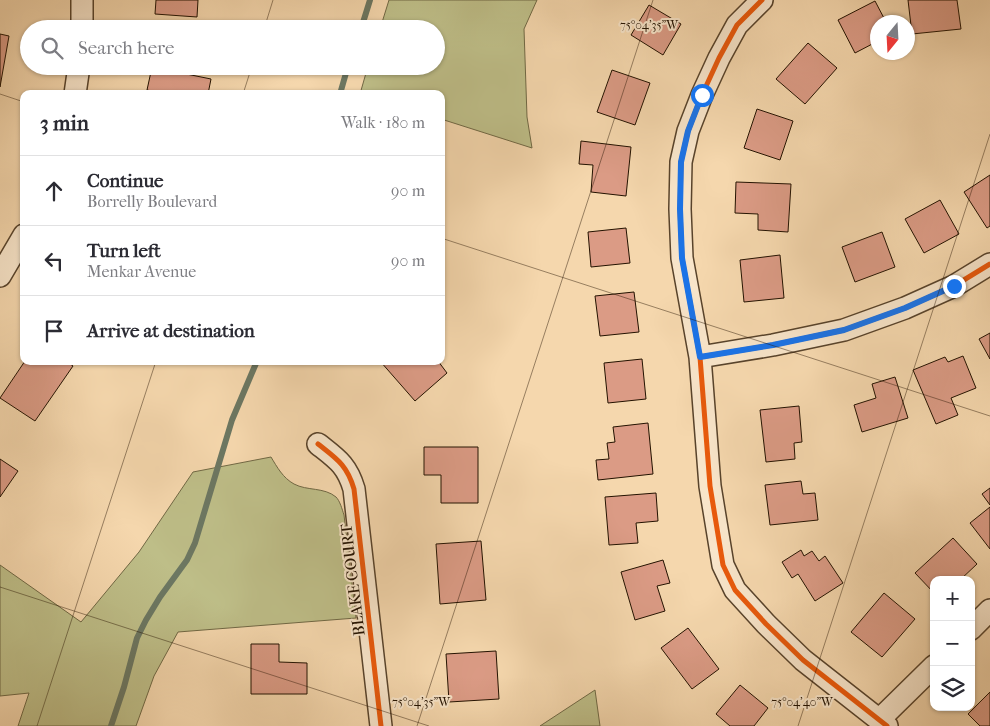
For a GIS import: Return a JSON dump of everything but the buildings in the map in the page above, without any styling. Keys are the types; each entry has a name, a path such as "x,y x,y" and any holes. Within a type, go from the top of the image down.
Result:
{"street":[{"path":"82,0 82,20"},
{"path":"762,0 737,25 719,58 688,131 681,162 682,258 700,357 710,486 723,565 735,590 766,624 803,660 883,723 930,670"},
{"path":"75,90 77,75"},
{"path":"0,276 20,242"},
{"path":"700,357 773,345 844,330 905,308 954,286 990,264"},
{"name":"BLAKE COURT","path":"318,444 345,467 354,489 381,726"},
{"path":"975,624 990,610"}],"green space":[{"path":"389,0 537,0 524,29 527,117 532,148 445,120 445,90 361,90 365,75 445,75 445,20 383,20"},
{"path":"271,457 290,482 326,492 336,497 339,501 344,515 356,618 178,632 154,676 136,726 18,726 29,693 0,696 0,565 81,622 139,552 193,472"},
{"path":"595,690 600,726 540,726"}],"waterway":[{"path":"364,20 370,0"},
{"path":"341,90 345,75"},
{"path":"111,726 137,638 160,597 187,560 195,543 232,420 255,365"}],"cycle path":[{"path":"762,0 737,25 719,58 688,131 681,162 682,258 700,357 710,486 723,565 735,590 766,624 803,660 887,726"},
{"path":"700,357 773,345 844,330 905,308 954,286 990,264"},
{"path":"318,444 345,468 354,489 381,726"}],"route":[{"path":"702,95 688,131 681,162 680,209 682,258 700,357 773,345 844,330 905,308 954,286"}]}
